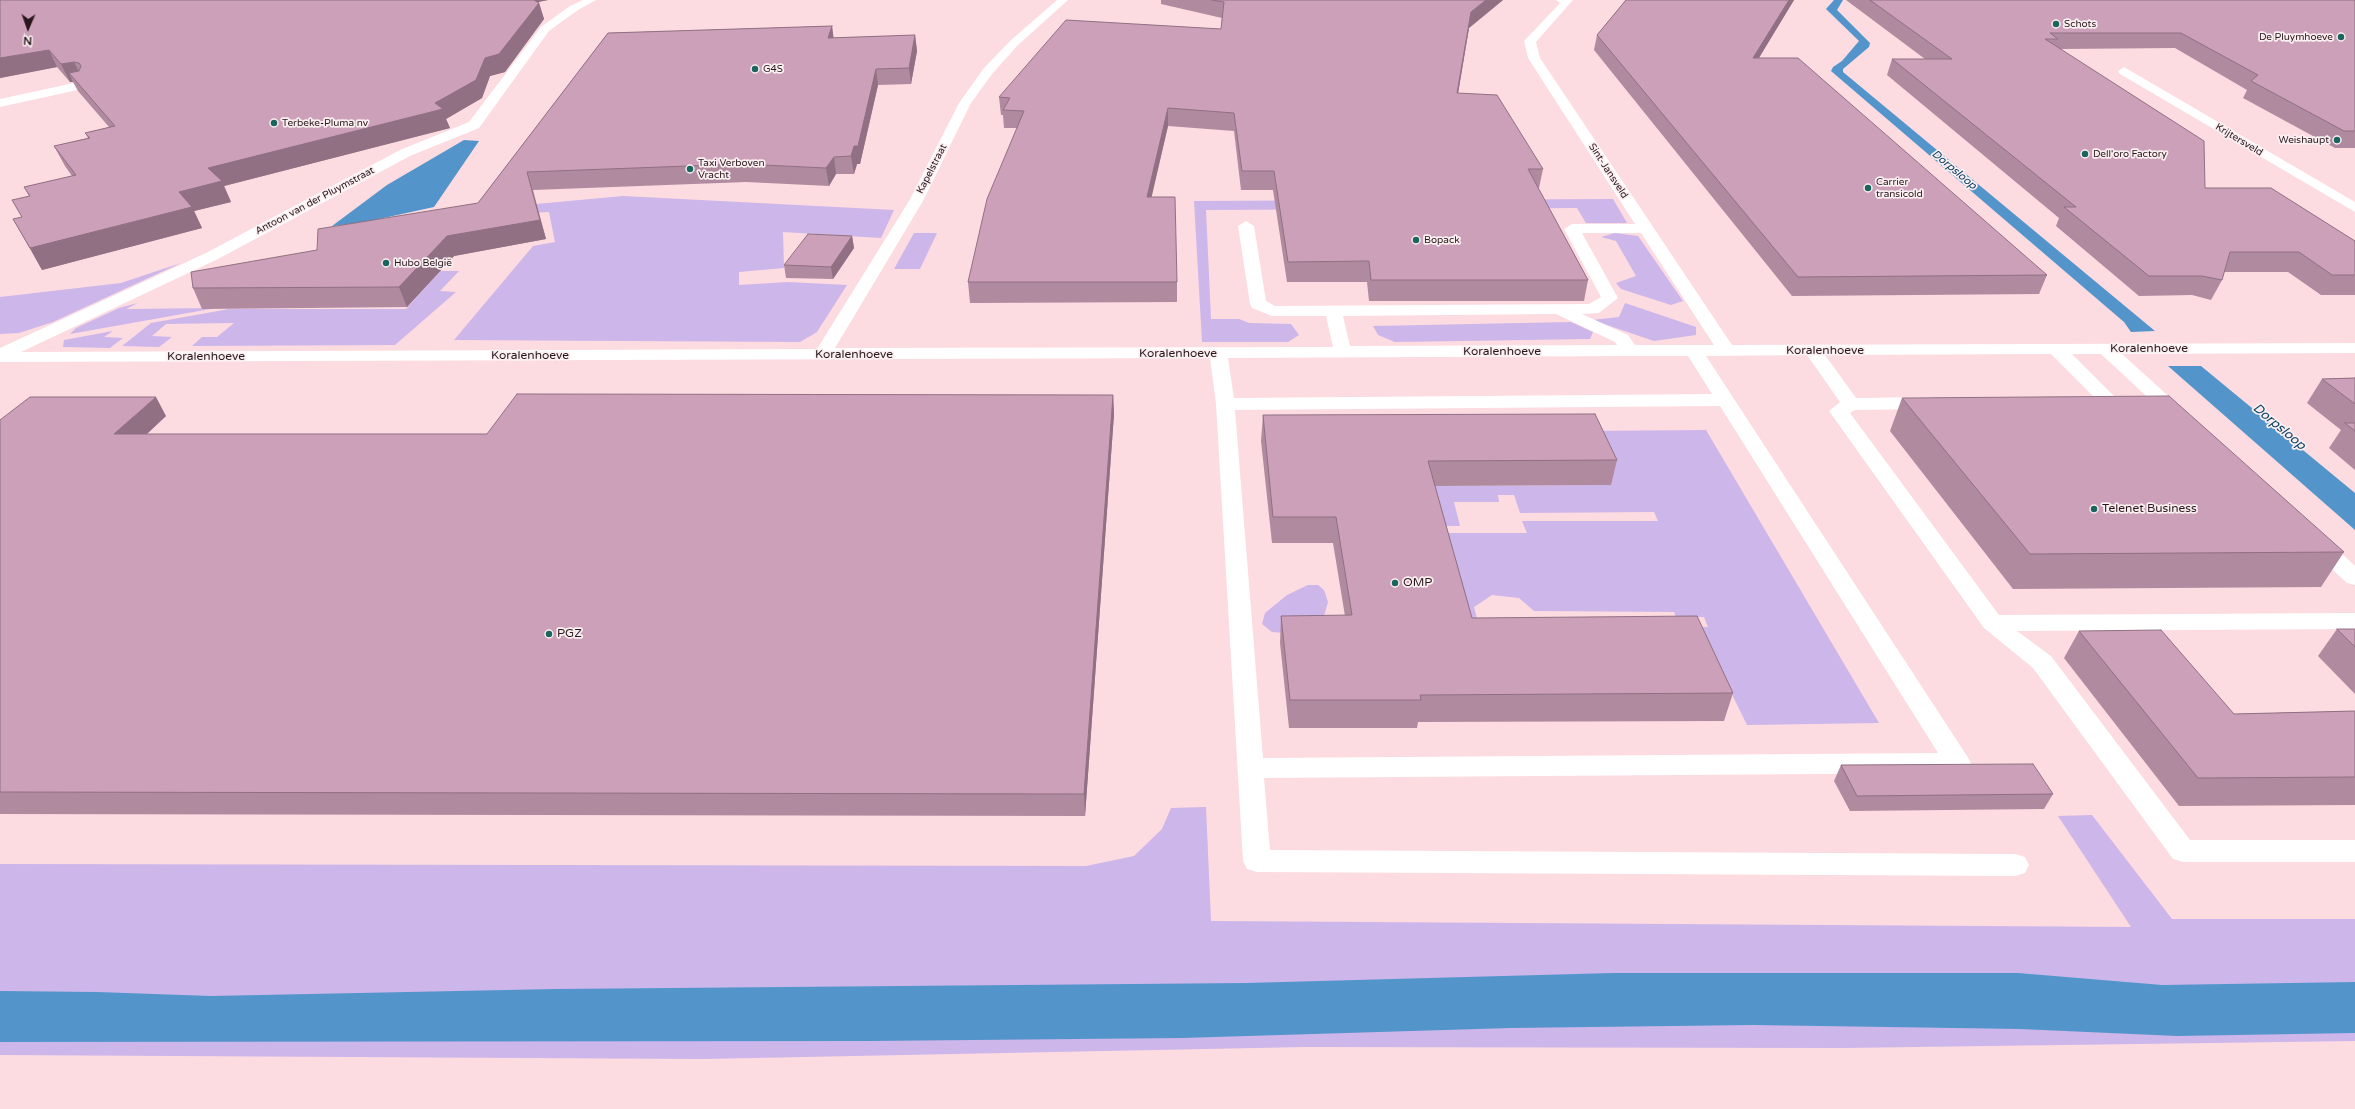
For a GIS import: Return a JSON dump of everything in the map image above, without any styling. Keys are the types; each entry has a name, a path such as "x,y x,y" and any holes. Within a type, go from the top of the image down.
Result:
{"street":[{"name":"Antoon van der Pluymstraat","path":"2,359 212,256 405,154 474,125 545,29 574,8 591,0"},
{"name":"Kapelstraat","path":"822,355 916,201 965,103 999,60 1063,0"},
{"name":"Sint-Jansveld","path":"1566,0 1530,41 1534,58 1727,351"},
{"name":"Krijtersveld","path":"2124,71 2355,208"},
{"path":"0,103 83,85"},
{"path":"1246,226 1258,304 1272,311 1593,309 1610,298 1572,229 1646,228"},
{"path":"1558,309 1622,339 1629,351"},
{"path":"1333,311 1343,353"},
{"name":"Koralenhoeve","path":"2,359 2355,348"},
{"path":"2056,349 2109,402 2070,402"},
{"path":"2106,349 2193,429"},
{"path":"1250,768 1958,763 1694,351"},
{"path":"1813,351 1851,404"},
{"path":"1218,353 1225,404 1257,861 2015,865"},
{"path":"1225,404 1726,400"},
{"path":"1945,403 1851,404 1840,411 1992,623 2042,662 2183,851 2355,852"},
{"path":"2303,530 2355,578"},
{"path":"1992,623 2355,621"}],"shaded area":[{"path":"623,196 894,210 881,238 783,232 784,268 739,272 739,285 788,282 847,285 817,332 800,342 454,340 533,246 555,242 549,212 473,217 460,211"},
{"path":"1613,199 1627,223 1586,223 1577,208 1206,210 1211,319 1239,319 1249,323 1291,324 1299,335 1288,342 1202,342 1194,201"},
{"path":"914,233 937,233 920,269 894,269"},
{"path":"1615,233 1638,236 1683,301 1671,305 1621,289 1616,283 1636,276 1616,241 1601,237"},
{"path":"181,263 53,322 19,333 0,334 0,297 121,283"},
{"path":"440,271 459,271 440,291 456,292 395,345 192,346 202,337 217,337 234,323 166,324 152,336 172,337 159,347 122,346 151,323 229,309 406,309"},
{"path":"138,303 126,309 216,308 70,334 76,328 119,308"},
{"path":"1625,303 1696,327 1696,335 1654,341 1592,320 1619,317"},
{"path":"1571,322 1593,332 1590,339 1395,342 1378,335 1373,326"},
{"path":"113,331 104,337 123,338 110,348 63,347 64,340"},
{"path":"1706,430 1879,723 1747,725 1725,680 1680,626 1708,627 1704,617 1676,617 1674,612 1534,611 1519,598 1492,595 1474,607 1478,622 1460,622 1437,533 1527,533 1522,521 1658,521 1654,512 1520,513 1514,495 1498,495 1499,502 1454,502 1460,526 1435,526 1425,486 1610,485 1586,431"},
{"path":"1308,585 1318,585 1324,590 1328,602 1324,616 1286,633 1272,632 1262,624 1265,613 1287,595"},
{"path":"1206,807 1211,921 2131,927 2058,816 2092,815 2172,919 2355,919 2355,1041 1842,1048 1305,1047 703,1059 0,1055 0,864 1086,866 1134,856 1162,829 1171,808"}],"water":[{"name":"Dorpsloop","path":"1834,0 1843,0 1837,10 1870,43 1869,47 1843,69 1843,72 2155,331 2131,332 2124,322 1831,71 1833,67 1842,61 1859,41 1826,9"},
{"path":"464,140 479,141 434,207 356,224 332,226 387,185"},
{"path":"2168,366 2201,366 2355,493 2355,530"},
{"path":"1613,973 2018,973 2162,985 2355,982 2355,1033 2177,1036 2020,1029 1753,1025 1510,1028 1182,1038 870,1041 0,1042 0,991 97,992 211,996 555,989 1246,983"}],"building":[{"name":"Terbeke-Pluma nv","path":"0,0 534,0 539,3 499,54 485,58 476,80 435,103 443,109 208,168 222,181 179,192 192,207 30,248 13,219 22,217 12,200 30,196 24,187 76,175 54,146 90,138 85,133 115,126 69,73 79,71 81,66 79,63 74,62 61,64 49,50 0,58"},
{"path":"1212,0 1486,0 1471,12 1457,93 1497,95 1543,169 1528,169 1588,280 1371,280 1369,261 1288,262 1274,171 1242,171 1234,113 1168,108 1147,197 1175,197 1177,282 968,282 987,199 1024,111 1003,110 1010,98 999,97 1066,20 1221,29 1224,2"},
{"path":"1626,0 1789,0 1753,58 1798,58 2047,275 1798,277 1597,35"},
{"path":"1870,0 2355,0 2355,131 2344,131 2251,81 2258,75 2181,33 2050,33 2058,39 2045,39 2204,141 2205,188 2271,188 2355,241 2355,275 2332,275 2299,252 2230,252 2222,280 2202,276 2149,276 2064,207 2076,207 1892,59 1952,59"},
{"path":"832,26 828,38 915,35 909,68 876,69 858,146 854,146 851,156 834,157 826,168 742,164 527,172 540,220 447,236 399,287 193,288 191,272 317,250 318,229 478,203 608,33"},
{"path":"808,234 852,236 831,267 784,265"},
{"path":"2355,378 2355,404 2322,379"},
{"name":"PGZ","path":"517,394 1113,395 1084,794 0,792 0,420 30,397 156,397 114,434 487,434"},
{"name":"Telenet Business","path":"2169,396 2344,552 2030,554 1902,398"},
{"name":"OMP","path":"1595,414 1617,460 1428,461 1472,618 1697,616 1733,693 1420,695 1421,700 1290,700 1281,616 1352,615 1336,517 1273,517 1263,415"},
{"path":"2345,423 2355,423 2355,431"},
{"path":"2337,629 2355,629 2355,647"},
{"path":"2161,630 2234,714 2355,711 2355,777 2198,778 2079,631"},
{"path":"2033,764 2053,794 1857,796 1841,765"}],"place":[{"name":"Schots","path":"2056,24"},
{"name":"De Pluymhoeve","path":"2341,37"},
{"name":"G4S","path":"755,69"},
{"name":"Terbeke-Pluma nv","path":"274,123"},
{"name":"Weishaupt","path":"2337,140"},
{"name":"Dell'oro Factory","path":"2085,154"},
{"name":"Taxi Verboven Vracht","path":"690,169"},
{"name":"Carrier transicold","path":"1868,188"},
{"name":"Bopack","path":"1416,240"},
{"name":"Hubo België","path":"386,263"},
{"name":"Telenet Business","path":"2094,509"},
{"name":"OMP","path":"1395,583"},
{"name":"PGZ","path":"549,634"}]}
